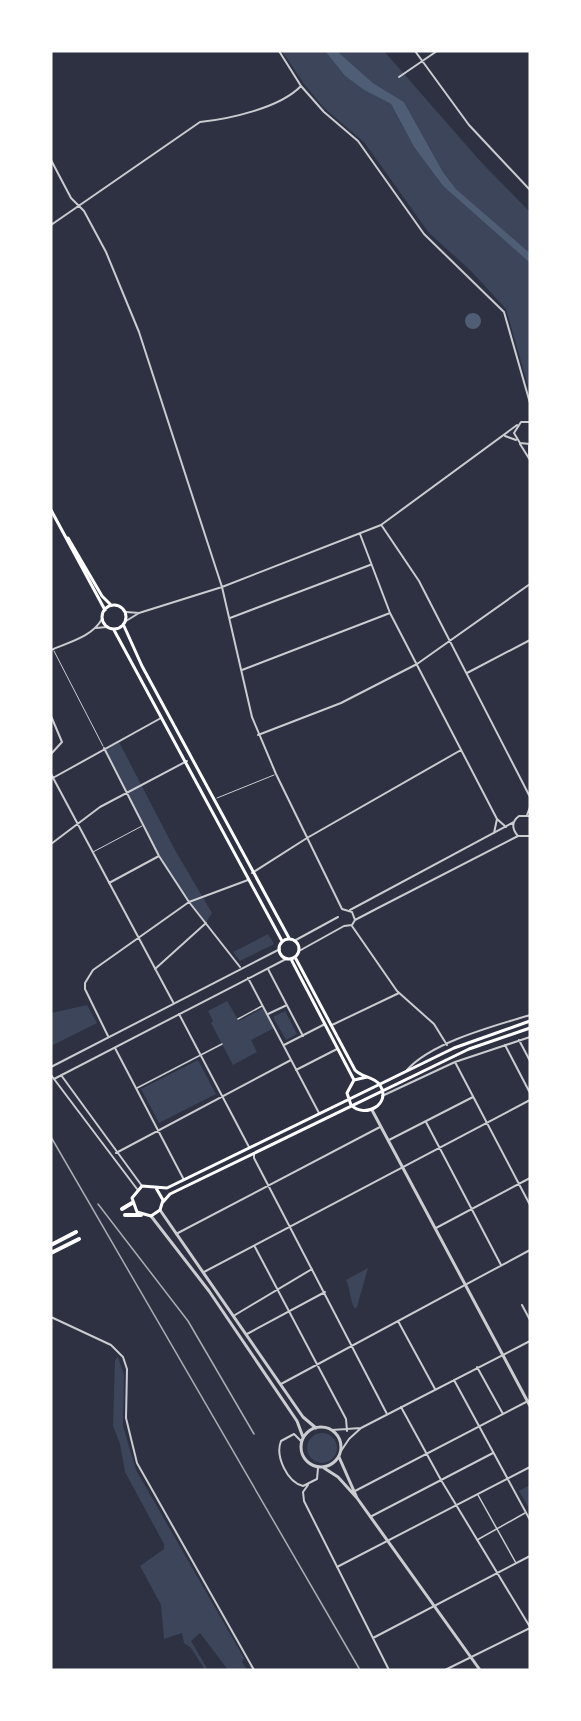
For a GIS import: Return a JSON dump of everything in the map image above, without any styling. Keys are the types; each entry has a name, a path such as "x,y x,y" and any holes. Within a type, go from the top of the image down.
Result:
{"highway":[{"path":"122,1209 132,1203"},
{"path":"125,1215 141,1215"},
{"path":"51,1245 76,1232"},
{"path":"51,1253 79,1239"}],"main road":[{"path":"51,510 105,610"},
{"path":"63,532 102,596 111,605 118,606 126,612 124,626 142,666 252,873 289,938 294,941 299,951 294,960"},
{"path":"111,605 105,610 102,619 107,627 114,630 187,760 282,940 279,949 286,959 294,960"},
{"path":"114,630 124,626"},
{"path":"282,940 289,938"},
{"path":"294,960 354,1080"},
{"path":"294,960 355,1071 367,1077 379,1083 382,1090 380,1103 372,1110 362,1112 351,1105 347,1099 348,1088 354,1080 367,1077"},
{"path":"530,1022 454,1048 167,1188 141,1186 136,1189 132,1203 141,1215 151,1216 160,1210 170,1194 469,1049 530,1028"},
{"path":"156,1188 163,1202"}],"street":[{"path":"279,51 301,86 324,112 358,141 424,234 504,312 530,403"},
{"path":"415,51 469,124 530,190"},
{"path":"399,77 437,51"},
{"path":"51,225 200,122 228,119 284,99 301,86"},
{"path":"51,160 71,198 80,206 115,271 139,332 222,587 258,735 342,909"},
{"path":"126,621 139,613 222,587 381,525 517,425 528,422 530,416"},
{"path":"516,440 514,433 517,425"},
{"path":"505,436 520,443 530,459"},
{"path":"520,443 529,444 530,459"},
{"path":"381,525 419,581 530,797"},
{"path":"360,534 390,613 497,819 506,827"},
{"path":"229,619 370,565"},
{"path":"258,735 341,703 417,664 530,584"},
{"path":"126,612 139,613"},
{"path":"242,670 390,613"},
{"path":"96,628 102,619"},
{"path":"52,649 96,628 107,627"},
{"path":"467,673 530,640"},
{"path":"51,716 62,742 61,746 51,754"},
{"path":"162,717 52,777 173,1002"},
{"path":"104,748 159,856 189,902 240,967"},
{"path":"252,873 307,837 461,750"},
{"path":"51,844 125,793 187,760"},
{"path":"342,909 350,910 506,827 519,816 529,815 530,807"},
{"path":"492,834 497,819"},
{"path":"513,822 513,828 518,836"},
{"path":"352,926 355,920 518,836 530,836"},
{"path":"109,883 159,856"},
{"path":"108,1036 87,995 85,983 93,970 189,902 250,879"},
{"path":"294,941 338,917 342,909"},
{"path":"350,910 355,920"},
{"path":"338,917 344,926"},
{"path":"155,969 206,923"},
{"path":"299,951 344,926 352,926"},
{"path":"352,926 399,993 434,1024 447,1045"},
{"path":"52,1065 279,949"},
{"path":"54,1079 286,959"},
{"path":"267,968 303,1036"},
{"path":"248,978 319,1113"},
{"path":"331,1026 399,993"},
{"path":"267,1015 287,1005"},
{"path":"238,1019 262,1006"},
{"path":"179,1014 249,1147"},
{"path":"407,1070 415,1061 447,1045 530,1015"},
{"path":"284,1046 326,1024"},
{"path":"382,1096 455,1062 530,1037"},
{"path":"519,1040 530,1061"},
{"path":"136,1088 222,1044"},
{"path":"505,1045 530,1093"},
{"path":"115,1048 184,1180"},
{"path":"296,1070 339,1048"},
{"path":"116,1153 291,1060"},
{"path":"455,1062 530,1205"},
{"path":"51,1075 136,1189"},
{"path":"61,1075 141,1186"},
{"path":"389,1140 473,1097"},
{"path":"204,1272 292,1228 530,1100"},
{"path":"372,1110 529,1400 530,1406"},
{"path":"426,1122 501,1265"},
{"path":"176,1234 381,1126"},
{"path":"254,1153 387,1414"},
{"path":"436,1228 530,1178"},
{"path":"160,1210 235,1315 303,1417 316,1428 347,1431 361,1428"},
{"path":"151,1216 233,1325 297,1421 303,1439 304,1458 318,1468 324,1468 338,1476 357,1498 480,1670"},
{"path":"255,1246 348,1424 347,1431"},
{"path":"281,1384 530,1250"},
{"path":"235,1315 313,1269"},
{"path":"247,1334 325,1292"},
{"path":"522,1305 530,1320"},
{"path":"51,1317 111,1345 123,1357 127,1369 126,1418 137,1463 254,1670"},
{"path":"398,1321 435,1389"},
{"path":"357,1498 356,1491 343,1472 339,1457 349,1439 361,1428 530,1341"},
{"path":"477,1367 503,1414"},
{"path":"454,1380 530,1520"},
{"path":"356,1491 529,1400"},
{"path":"401,1407 441,1480 530,1628 445,1670"},
{"path":"303,1439 316,1428"},
{"path":"332,1430 340,1439 341,1451"},
{"path":"303,1439 294,1434 285,1437 279,1445 279,1455 295,1483 308,1485"},
{"path":"370,1517 493,1453"},
{"path":"324,1468 339,1457"},
{"path":"337,1567 530,1467"},
{"path":"318,1468 317,1479 303,1492 304,1501 389,1670"},
{"path":"477,1494 516,1563"},
{"path":"477,1540 526,1513"},
{"path":"373,1638 530,1556"}],"lane":[{"path":"52,649 104,748"},
{"path":"213,799 276,774"},
{"path":"92,853 142,826"}],"shaded area":[{"path":"282,51 325,51 345,76 364,90 391,104 414,147 443,186 530,263 530,393 506,309 471,271 429,233 364,142 324,108 304,84"},
{"path":"325,51 337,51 373,83 404,102 443,172 456,189 530,253 530,263 443,186 414,147 391,104 364,90 345,76"},
{"path":"337,51 384,51 481,162 530,212 530,253 456,189 443,172 404,102 373,83"},
{"path":"473,313 481,321 473,329 465,321"},
{"path":"118,740 175,850 212,913 206,923 176,882 115,771 104,748"},
{"path":"268,934 274,944 240,961 233,952"},
{"path":"227,1001 239,1021 263,1008 274,1028 251,1040 257,1052 233,1065 211,1023 213,1021 208,1011"},
{"path":"87,1005 97,1023 51,1046 51,1013"},
{"path":"285,1011 297,1034 286,1040 273,1017"},
{"path":"198,1060 216,1094 159,1123 141,1089"},
{"path":"368,1268 357,1307 355,1309 346,1280"},
{"path":"118,1357 124,1375 123,1426 136,1470 244,1658 242,1662 247,1670 228,1670 200,1633 191,1641 208,1670 205,1670 191,1648 184,1643 182,1633 164,1639 161,1605 140,1566 164,1549 164,1544 125,1472 120,1444 113,1426 115,1360"},
{"path":"322,1433 328,1434 336,1442 336,1454 328,1462 322,1463 316,1462 308,1454 307,1448 308,1442 316,1434"},
{"path":"530,1485 530,1510 519,1491"}],"railway":[{"path":"51,1137 360,1670"},
{"path":"98,1204 188,1321 254,1434"}]}
